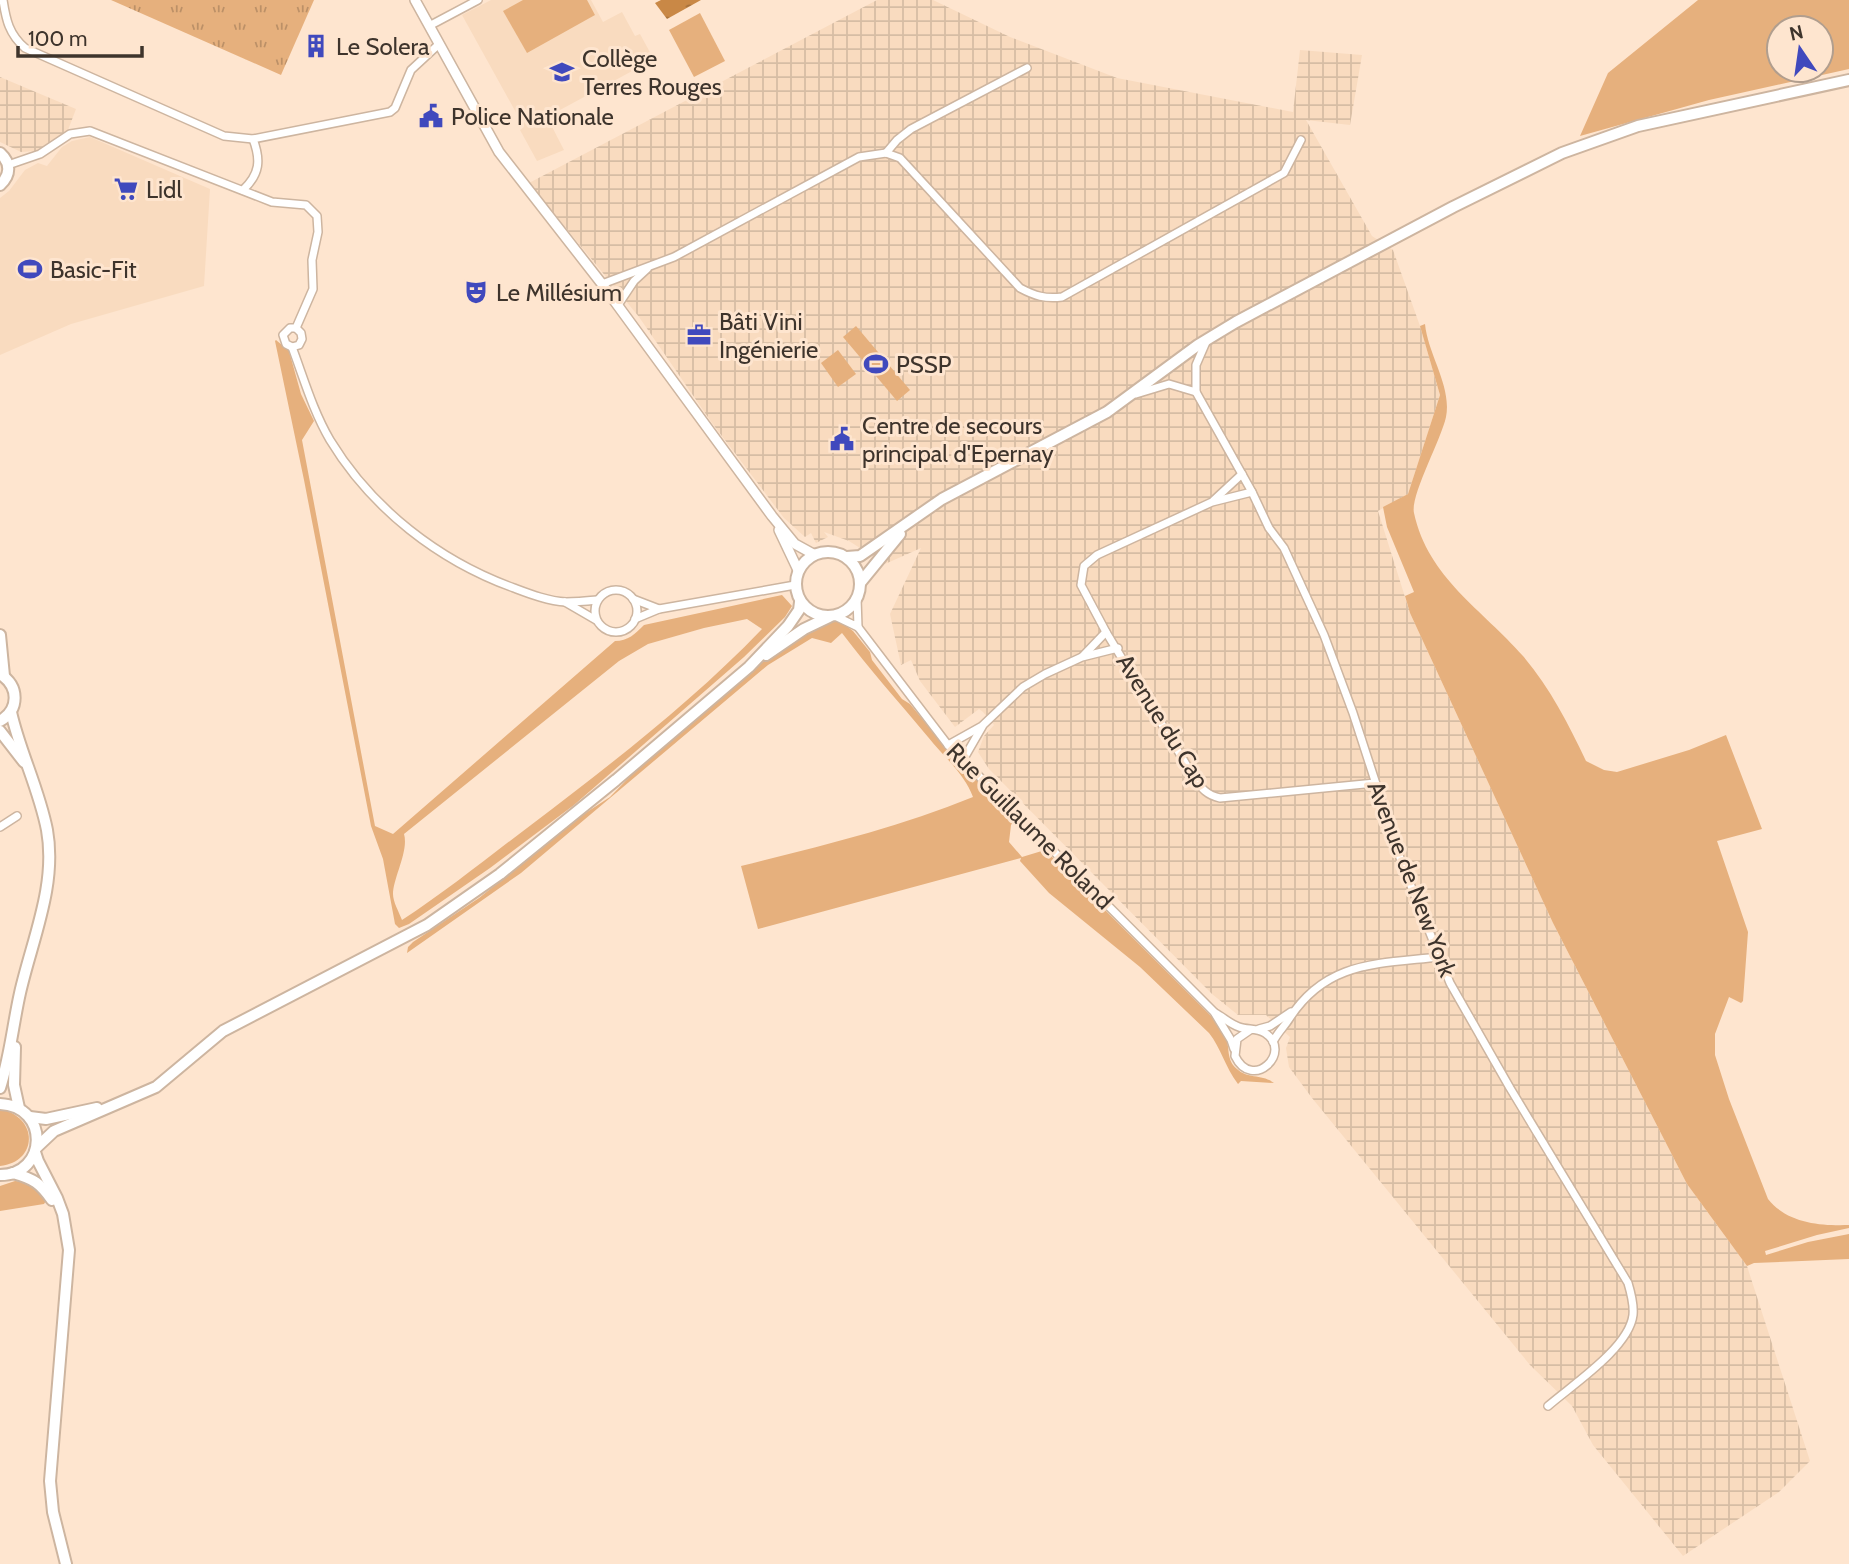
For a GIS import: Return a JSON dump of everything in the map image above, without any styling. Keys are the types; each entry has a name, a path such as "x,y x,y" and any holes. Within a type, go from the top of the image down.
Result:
{"main road":[{"path":"749,667 788,626 799,610 800,602 795,584 799,570 803,563 815,555 830,552 847,557 860,556 942,499 1083,426 1129,397 1209,338 1463,202 1587,142 1666,119 1849,80"},
{"path":"0,153 8,166 6,178 0,185"},
{"path":"860,583 911,522"},
{"path":"5,1175 26,1165 36,1149 54,1131 138,1096 164,1081 223,1031 398,941 450,910 529,852 749,667 821,619 845,612 858,598 860,583 858,572 847,557"},
{"path":"800,602 811,612 832,617"},
{"path":"0,635 2,675 13,688 15,697 11,712 48,832 49,859 41,918 15,1016 0,1088"},
{"path":"0,721 11,712"},
{"path":"0,731 29,769"},
{"path":"15,1016 14,1085 19,1108"},
{"path":"30,1117 46,1119 120,1103"},
{"path":"0,1104 19,1108 30,1117 37,1136 37,1161 57,1198 68,1233 68,1272 50,1481 53,1512 66,1564"},
{"path":"5,1175 32,1179 42,1185 63,1214"}],"street":[{"path":"3,0 6,21 14,38 25,48 224,136 253,139 390,112 395,108 411,70 438,45"},
{"path":"415,0 499,152 618,305 772,516 795,544 815,555"},
{"path":"429,26 478,0"},
{"path":"602,284 674,257 859,158 886,152 911,129 1027,68"},
{"path":"8,166 40,154 70,134 90,131 272,202 306,205 317,216 318,232 312,260 313,289 296,328"},
{"path":"243,190 259,168 259,154 253,139"},
{"path":"886,152 900,158 1020,288 1047,299 1062,297 1284,173 1301,140"},
{"path":"618,305 634,281 650,267"},
{"path":"292,347 299,345 302,339 301,332 296,328 290,328 283,335 284,341 292,347 310,398 331,441 382,506 414,534 486,577 535,596 564,602 597,600"},
{"path":"1129,397 1169,384 1196,392 1196,365 1209,338"},
{"name":"Avenue de New York","path":"1196,392 1269,528 1284,548 1324,635 1401,862 1450,983 1510,1088 1625,1277 1630,1291 1633,1317 1618,1345 1548,1406"},
{"path":"1212,502 1242,474"},
{"path":"1212,502 1252,492"},
{"name":"Avenue du Cap","path":"1212,502 1088,560 1082,572 1082,584 1107,632 1195,779 1211,796 1233,797 1375,783"},
{"path":"772,516 799,570"},
{"path":"635,619 659,608 795,584"},
{"path":"596,620 597,600 608,591 622,591 633,599 659,608"},
{"path":"832,617 858,627 858,598"},
{"path":"564,602 596,620 606,630 620,632 632,625 635,619 637,612 633,599"},
{"name":"Rue Guillaume Roland","path":"858,627 948,745 1214,1013 1234,1049"},
{"path":"1082,657 1107,632"},
{"path":"948,745 982,726 1023,687 1045,674 1082,657 1118,648"},
{"path":"963,760 982,726"},
{"path":"0,827 17,816"},
{"path":"1292,1012 1273,1042 1273,1058 1268,1066 1260,1070 1242,1067 1237,1062 1234,1049 1237,1039 1253,1030 1270,1026 1292,1012 1321,984 1340,973 1363,965 1438,957"},
{"name":"Rue Guillaume Roland","path":"1214,1013 1232,1024 1253,1030"},
{"path":"1253,1030 1269,1036 1273,1042"}],"shaded area":[{"name":"Collège Terres Rouges","path":"491,0 591,0 603,22 622,12 635,36 640,34 652,56 646,59 647,63 547,117 564,150 537,161 520,130 524,127 462,15"},
{"path":"877,0 933,0 1010,37 1117,78 1293,112 1300,50 1362,55 1350,125 1306,120 1372,236 1393,250 1420,326 1440,395 1408,494 1378,511 1410,613 1553,923 1687,1184 1747,1266 1810,1461 1779,1492 1683,1556 1593,1445 1572,1406 1530,1365 1312,1098 1289,1067 1286,1048 1290,1037 1266,1015 1238,1015 1212,994 989,769 978,752 984,736 994,725 983,712 979,709 955,727 920,681 911,660 901,665 890,614 921,548 885,564 849,541 824,532 828,537 816,543 811,533 805,537 784,518 712,423 639,317 529,183"},
{"path":"0,77 76,109 68,130 36,151 21,152 0,142"},
{"path":"90,137 210,189 204,286 71,324 0,355 0,198 25,170 38,163 47,166 62,147 72,141"}],"green space":[{"path":"111,0 314,0 281,75"},
{"path":"523,0 587,0 595,15 527,53 503,11"},
{"path":"1698,0 1849,0 1849,69 1835,72 1835,14 1765,14 1765,84 1781,84 1709,100 1580,136 1608,73"},
{"path":"700,13 725,61 694,77 669,30"},
{"path":"1425,324 1443,382 1447,405 1443,427 1417,494 1414,513 1421,536 1444,575 1533,668 1558,706 1586,761 1604,770 1617,772 1689,750 1726,735 1762,829 1717,841 1748,932 1743,1001 1741,1003 1729,997 1715,1034 1715,1055 1768,1199 1794,1218 1816,1224 1849,1225 1849,1228 1765,1251 1766,1255 1808,1242 1849,1234 1849,1259 1754,1263 1747,1266 1687,1184 1553,923 1410,613 1405,596 1414,592 1387,527 1383,507 1408,494 1440,395 1420,326"},
{"name":"PSSP","path":"856,326 910,390 897,401 843,337"},
{"path":"275,341 289,351 301,394 314,421 302,440 375,826 393,834 615,641 628,638 644,625 782,595 792,606 785,617 744,657 574,805 490,868 409,924 399,928 395,924 383,859 371,826","holes":["747,619 762,629 708,682 621,755 467,874 402,920 393,894 403,856 404,834 619,661 648,644"]},
{"path":"838,350 856,374 838,387 821,363"},
{"path":"820,622 841,622 853,631 902,699 910,704 944,745 1015,819 1011,825 1009,842 1022,857 1045,850 1213,1018 1226,1037 1234,1065 1245,1074 1265,1078 1274,1083 1241,1081 1238,1084 1209,1033 1140,967 1049,893 1020,861 1021,858 758,929 741,866 887,827 973,797 959,773 842,633 831,643 812,638 768,665 521,873 407,953 413,942 479,898 584,814 610,797 646,760 764,661"},
{"path":"0,1109 22,1121 29,1139 22,1157 13,1163 0,1166"},
{"path":"15,1181 30,1182 47,1199 44,1204 0,1211 0,1186"}],"water":[{"path":"661,0 701,0 667,19 655,3"}],"place":[{"name":"Le Solera","path":"316,46"},
{"name":"Collège Terres Rouges","path":"562,72"},
{"name":"Police Nationale","path":"431,116"},
{"name":"Lidl","path":"126,189"},
{"name":"Basic-Fit","path":"30,269"},
{"name":"Le Millésium","path":"476,292"},
{"name":"Bâti Vini Ingénierie","path":"699,335"},
{"name":"PSSP","path":"876,364"},
{"name":"Centre de secours principal d'Epernay","path":"842,439"}]}
